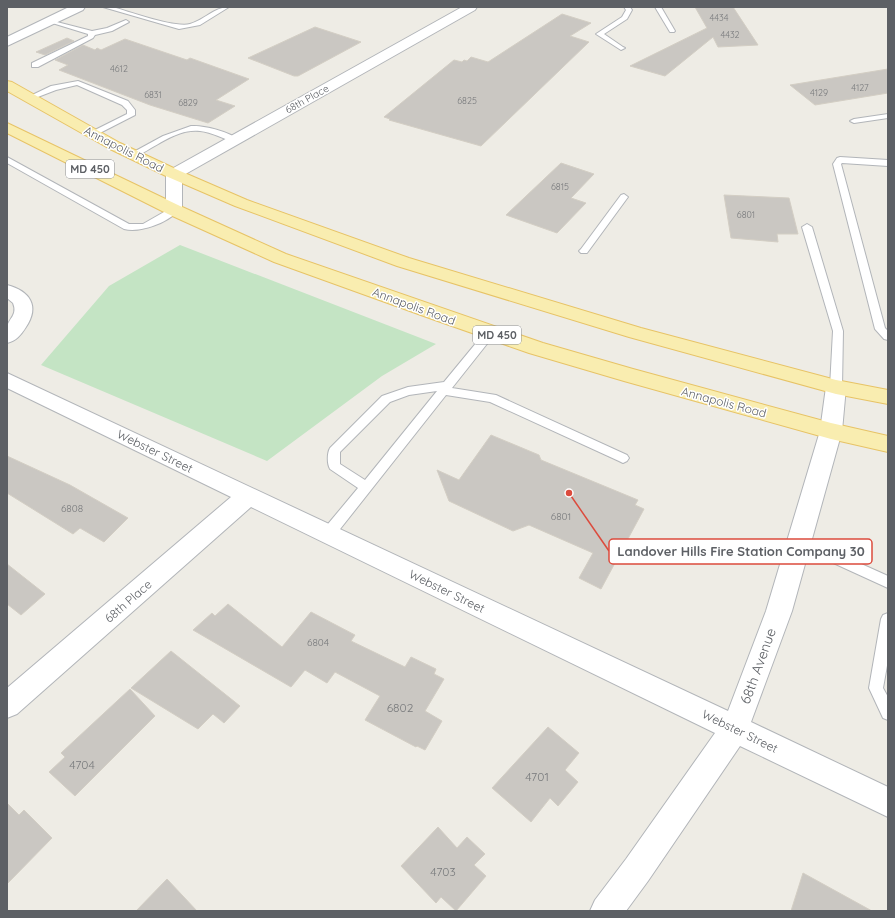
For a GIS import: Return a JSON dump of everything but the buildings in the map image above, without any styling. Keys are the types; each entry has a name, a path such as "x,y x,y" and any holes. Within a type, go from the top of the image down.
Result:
{"main road":[{"name":"Annapolis Road","path":"7,85 94,134 174,174 241,203 410,264 636,333 836,387 888,397"},
{"name":"Annapolis Road","path":"7,127 174,210 280,258 490,333 616,372 831,431 888,444"}],"street":[{"path":"7,42 79,7"},
{"name":"68th Place","path":"174,174 471,7"},
{"path":"174,174 174,210"},
{"path":"7,291 16,294 24,305 23,319 7,337"},
{"name":"Webster Street","path":"7,380 888,802"},
{"name":"68th Avenue","path":"606,911 637,870 735,729 779,611 831,431 836,387"},
{"name":"68th Place","path":"7,705 248,496"}],"lane":[{"path":"106,7 178,27 187,27 196,24 226,7"},
{"path":"621,48 599,34 625,18 629,10 627,7"},
{"path":"658,7 672,31"},
{"path":"51,20 92,33 102,33 126,22"},
{"path":"35,65 87,40 91,37 92,33"},
{"path":"30,98 54,88 78,83 125,103 131,110 130,115 94,134"},
{"path":"854,122 888,116"},
{"path":"134,154 178,132 188,129 199,128 235,140"},
{"path":"7,160 127,227 138,228 146,226 174,210"},
{"path":"888,164 840,160 837,164 880,329 888,337"},
{"path":"584,251 624,197"},
{"path":"807,227 838,331 836,387"},
{"path":"328,534 490,333"},
{"path":"366,487 334,466 334,451 386,398 408,391 445,388 492,398 623,458"},
{"path":"799,541 888,582"},
{"path":"888,619 876,688 888,713"}],"green space":[{"path":"180,245 436,344 382,376 267,461 41,365 109,286"}],"place":[{"name":"Landover Hills Fire Station Company 30","path":"569,493"}]}
